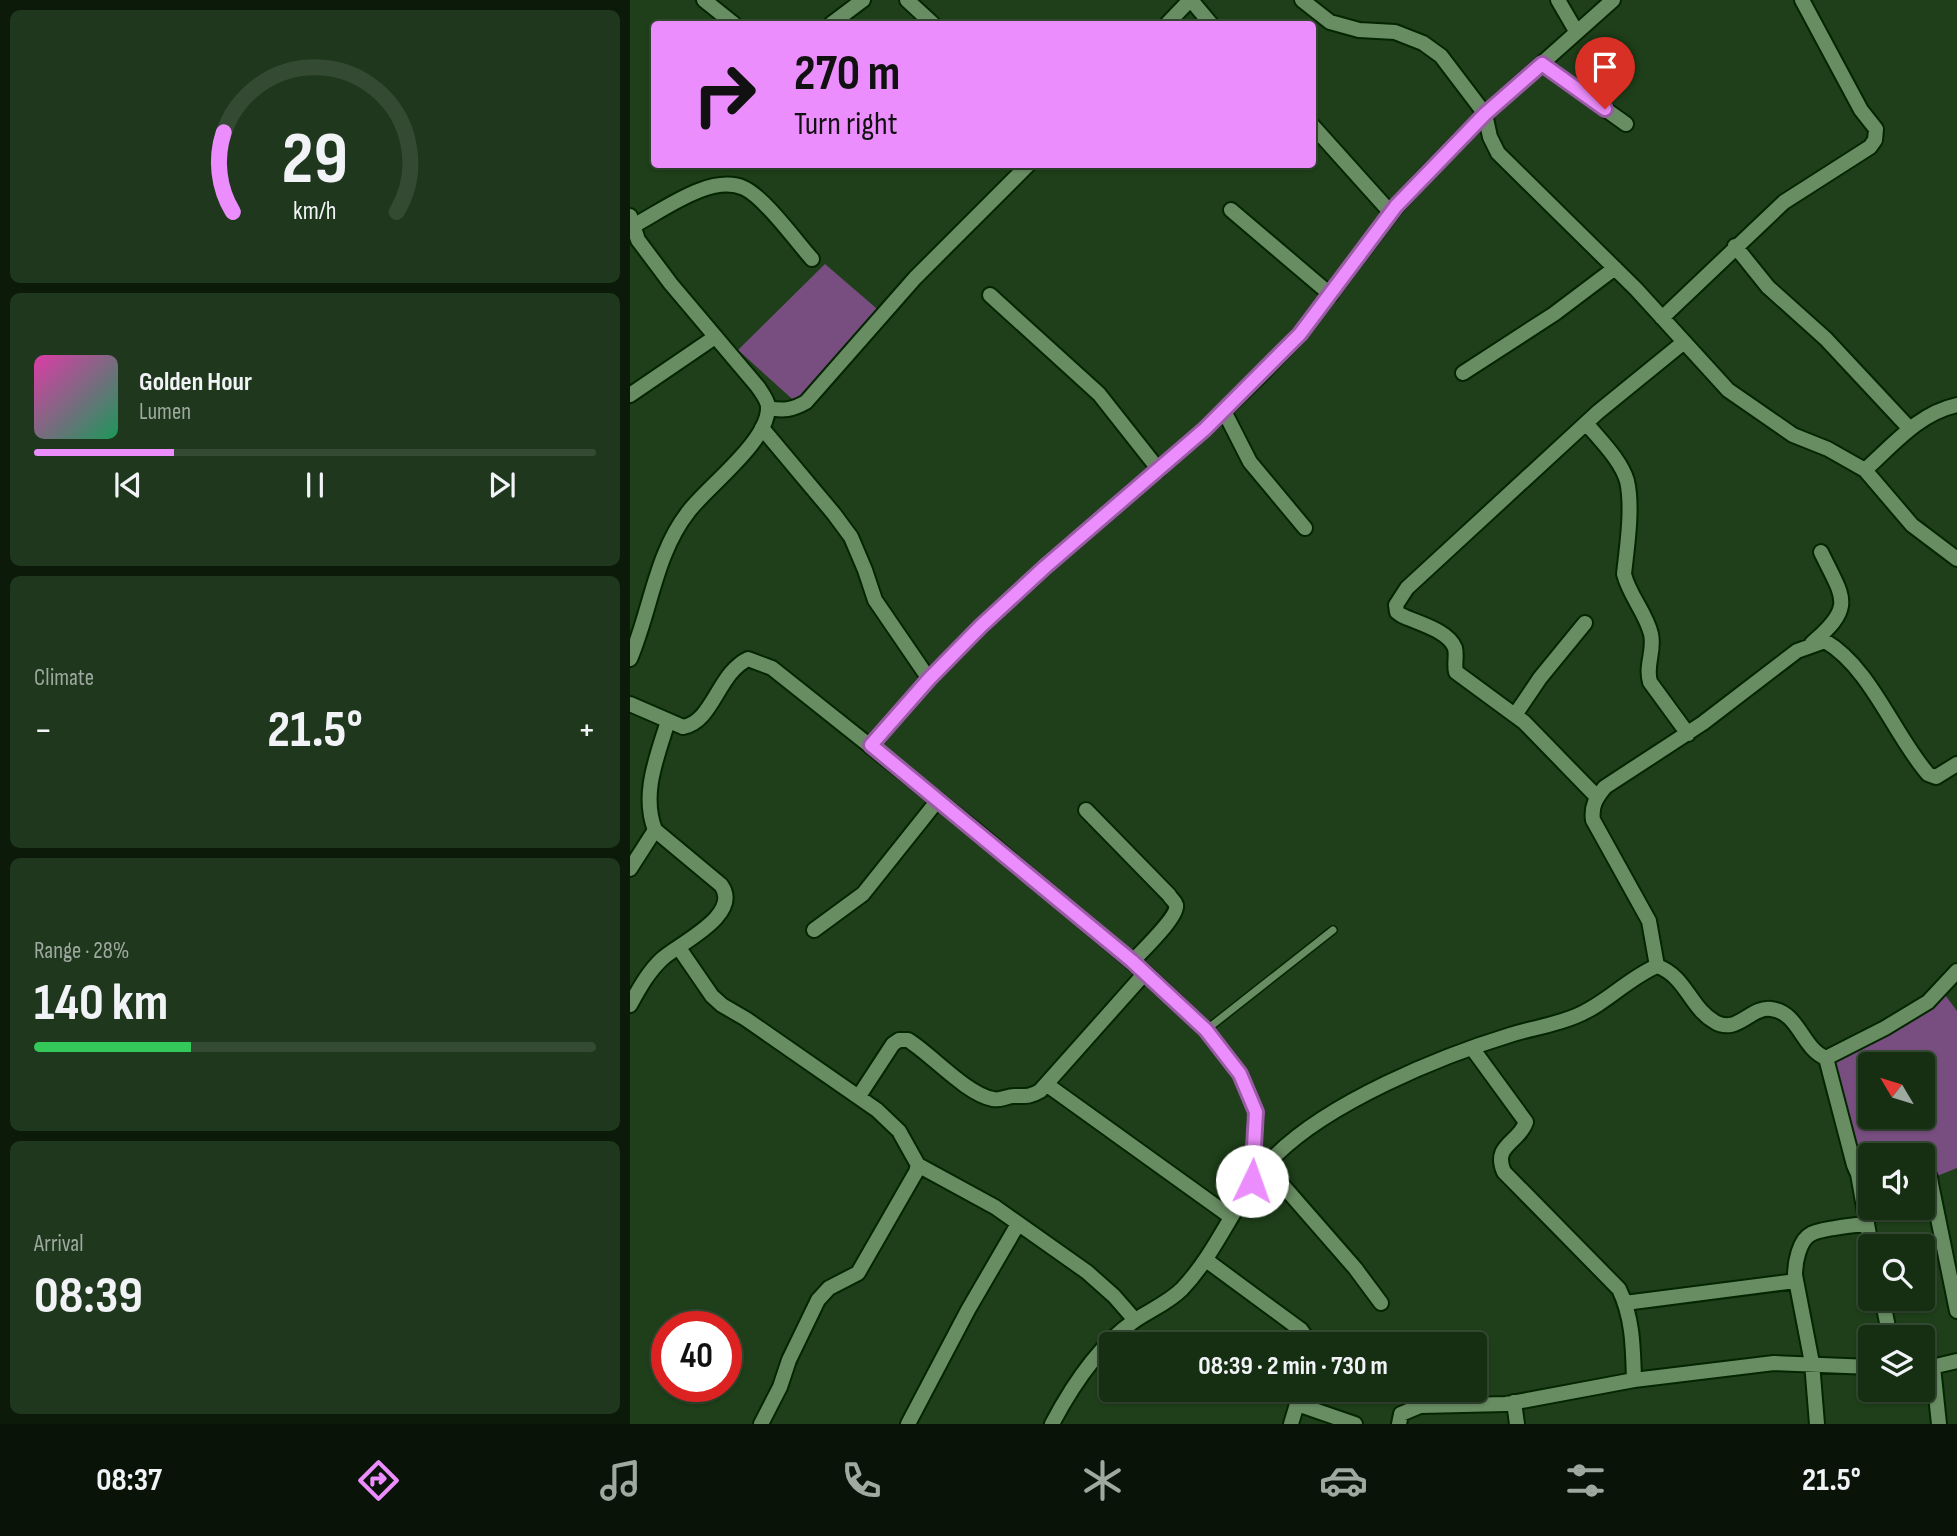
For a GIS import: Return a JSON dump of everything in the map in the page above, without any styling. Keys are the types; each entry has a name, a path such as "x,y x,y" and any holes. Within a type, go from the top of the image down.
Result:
{"street":[{"path":"704,0 730,21"},
{"path":"835,21 863,0"},
{"path":"907,0 930,21"},
{"path":"1170,21 1191,0 1208,21"},
{"path":"1302,0 1330,22 1359,30 1395,32 1423,43 1441,57 1485,114 1490,138 1498,153 1615,268 1728,390 1793,435 1828,449 1865,470 1912,525 1957,559"},
{"path":"1558,0 1576,31"},
{"path":"871,745 929,679 981,626 1224,411 1300,334 1391,213 1485,114 1614,0"},
{"path":"1662,318 1784,202 1870,147 1875,140 1875,129 1861,110 1802,0"},
{"path":"1542,64 1626,124"},
{"path":"1316,129 1391,213"},
{"path":"768,408 782,411 794,409 806,402 915,278 1025,168"},
{"path":"630,659 641,632 666,546 678,525 752,442 762,428 768,408 767,400 758,387 671,284 633,232 702,189 728,184 745,188 760,200 812,259"},
{"path":"1231,210 1331,295"},
{"path":"1735,246 1768,287 1826,339 1910,429"},
{"path":"1463,373 1554,314 1615,268"},
{"path":"989,295 1099,394 1159,470"},
{"path":"630,395 715,337"},
{"path":"1597,797 1543,739 1456,671 1455,650 1440,633 1401,615 1397,612 1396,605 1407,588 1586,424 1684,342"},
{"path":"1865,470 1910,429 1931,414 1957,405"},
{"path":"1224,411 1250,462 1305,528"},
{"path":"1586,424 1611,454 1627,480 1629,503 1624,574 1651,632 1648,676 1688,734"},
{"path":"762,428 851,537 875,600 929,679"},
{"path":"1657,966 1649,921 1593,820 1592,811 1597,797 1605,787 1688,734 1832,626 1840,610 1839,590 1821,552"},
{"path":"1515,715 1544,673 1585,623"},
{"path":"1811,644 1825,641 1839,649 1872,690 1928,774 1936,777 1957,764"},
{"path":"630,704 668,722 683,727 692,725 701,718 729,672 737,664 748,659 757,660 772,668 871,745 1132,961 1206,1030 1240,1074 1256,1112 1252,1181"},
{"path":"630,1005 644,980 663,958 712,922 727,900 727,892 721,885 655,830 648,802 652,773 668,722"},
{"path":"814,930 863,894 938,800"},
{"path":"1086,810 1176,905 1175,913 1169,921 1132,961"},
{"path":"630,869 655,830"},
{"path":"679,948 712,996 859,1096 900,1131 918,1165 967,1190 1087,1272 1114,1296 1135,1320"},
{"path":"1057,1423 1069,1394 1110,1340 1135,1320 1166,1303 1182,1289 1206,1260 1252,1181 1312,1126 1382,1085 1472,1048 1579,1015 1657,966"},
{"path":"1657,966 1675,975 1715,1022 1734,1025 1765,1009 1774,1009 1793,1021 1810,1048 1817,1055 1826,1058 1928,1002 1957,971"},
{"path":"859,1096 885,1054 899,1040 908,1040 947,1072 990,1099 1031,1097 1046,1084 1145,973"},
{"path":"1472,1048 1526,1122 1523,1130 1501,1153 1503,1172 1619,1289 1633,1335 1634,1380"},
{"path":"1826,1058 1854,1165 1858,1169"},
{"path":"1046,1084 1231,1217"},
{"path":"761,1424 818,1300 829,1288 858,1273 918,1165"},
{"path":"1266,1166 1355,1268 1381,1303"},
{"path":"1935,1204 1957,1311"},
{"path":"1867,1220 1869,1234"},
{"path":"1817,1424 1811,1363 1795,1265 1803,1244 1811,1234 1867,1223"},
{"path":"908,1424 968,1310 1018,1224"},
{"path":"1206,1260 1302,1332"},
{"path":"1625,1303 1796,1281"},
{"path":"1935,1366 1957,1361"},
{"path":"1399,1424 1401,1414 1420,1406 1514,1402 1634,1380 1774,1363 1858,1366"},
{"path":"1292,1424 1295,1402"},
{"path":"1307,1402 1354,1424"},
{"path":"1514,1402 1517,1424"},
{"path":"1935,1402 1939,1424"}],"lane":[{"path":"1206,1030 1333,930"}],"shaded area":[{"path":"825,264 883,314 800,406 738,350"},
{"path":"1940,988 1957,1011 1957,1168 1935,1177 1935,1143 1858,1143 1857,1172 1826,1059"}],"route":[{"path":"1252,1181 1256,1112 1240,1074 1206,1030 1132,961 871,745 929,679 981,626 1205,429 1259,376 1324,305 1396,206 1485,114 1542,64 1605,109"}]}
